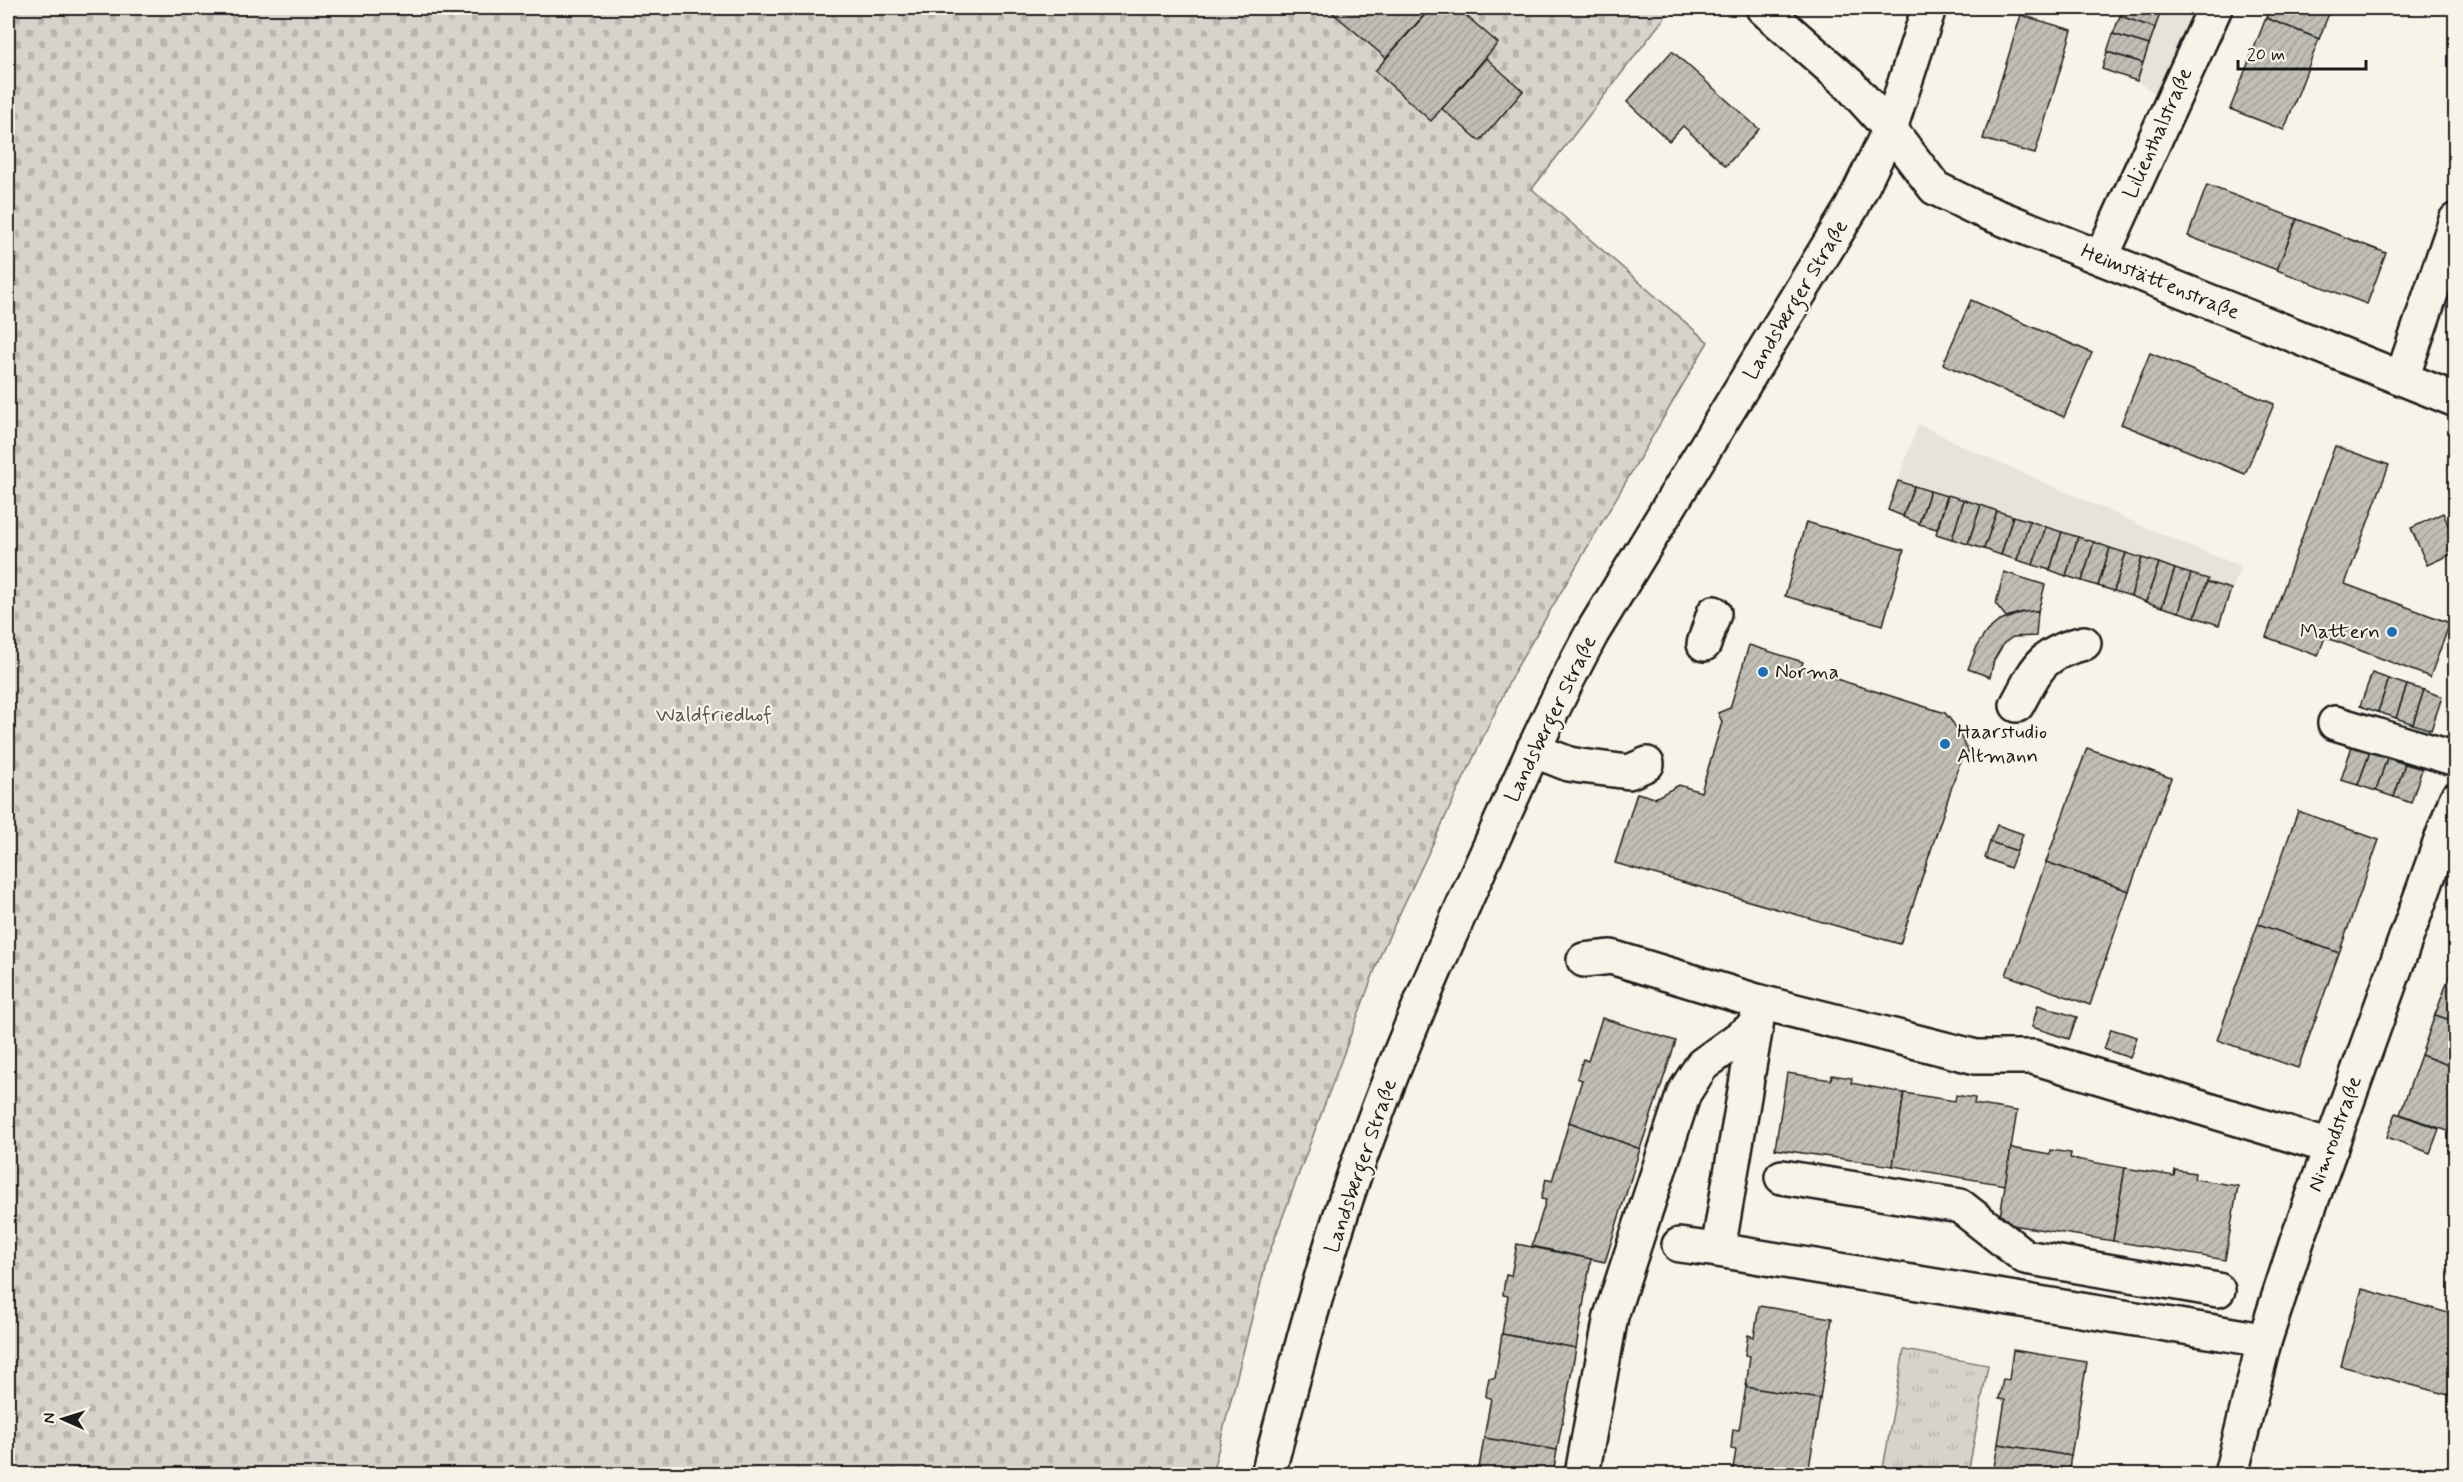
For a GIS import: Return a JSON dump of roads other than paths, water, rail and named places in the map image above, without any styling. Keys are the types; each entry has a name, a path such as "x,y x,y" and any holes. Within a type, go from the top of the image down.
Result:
{"street":[{"name":"Heimstättenstraße","path":"1763,8 1850,85 1890,129 1935,188 1976,208 2456,400"},
{"name":"Landsberger Straße","path":"1268,1474 1321,1280 1370,1132 1427,988 1533,750 1565,682 1592,633 1852,207 1890,129 1929,8"},
{"name":"Lilienthalstraße","path":"2101,258 2215,8"},
{"path":"2402,378 2456,220"},
{"path":"1704,644 1714,614"},
{"path":"2017,705 2038,667 2058,650 2084,643"},
{"path":"2335,723 2456,759"},
{"path":"1533,750 1569,764 1629,772 1647,764"},
{"name":"Nimrodstraße","path":"2231,1474 2264,1342 2331,1147 2456,800"},
{"path":"1584,960 1611,957 1758,1014 1976,1057 2033,1057 2331,1147"},
{"path":"1718,1250 1758,1014"},
{"path":"1582,1474 1611,1316 1684,1093 1702,1065 1758,1014"},
{"path":"1782,1177 1960,1206 2025,1257 2207,1288 2189,1328"},
{"path":"1678,1245 2264,1342"}],"place":[{"name":"Mattern","path":"2392,632"},
{"name":"Norma","path":"1763,672"},
{"name":"Haarstudio Altmann","path":"1945,744"}],"park label":[{"name":"Waldfriedhof","path":"714,715"}]}
